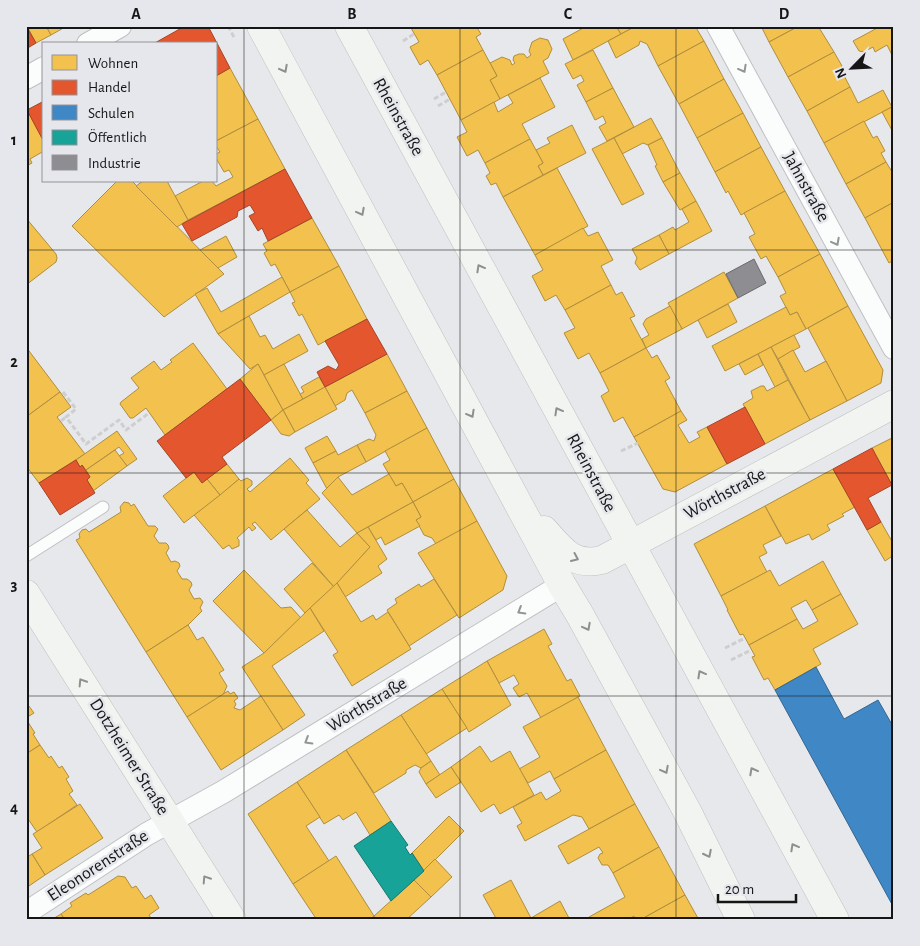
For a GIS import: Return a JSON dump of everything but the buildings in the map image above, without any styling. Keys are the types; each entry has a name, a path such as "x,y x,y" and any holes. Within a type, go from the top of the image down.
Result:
{"main road":[{"path":"261,26 562,585 687,811 741,920"},
{"name":"Rheinstraße","path":"350,29 835,920"},
{"name":"Wörthstraße","path":"517,499 562,550 576,560 584,562 602,560 894,404"},
{"name":"Dotzheimer Straße","path":"27,599 232,920"}],"street":[{"path":"92,42 120,26"},
{"name":"Jahnstraße","path":"718,26 894,348"},
{"path":"26,78 42,69"},
{"name":"Wörthstraße","path":"170,821 224,792 562,585"},
{"name":"Eleonorenstraße","path":"26,912 170,821"}],"lane":[{"path":"26,556 103,507"}],"path":[{"path":"404,40 414,34"},
{"path":"434,99 446,92"},
{"path":"438,106 450,99"},
{"path":"60,421 76,409 63,392"},
{"path":"66,417 86,444 119,420 126,430 149,413"},
{"path":"621,451 638,443"},
{"path":"725,648 745,638"},
{"path":"731,660 752,650"}]}
